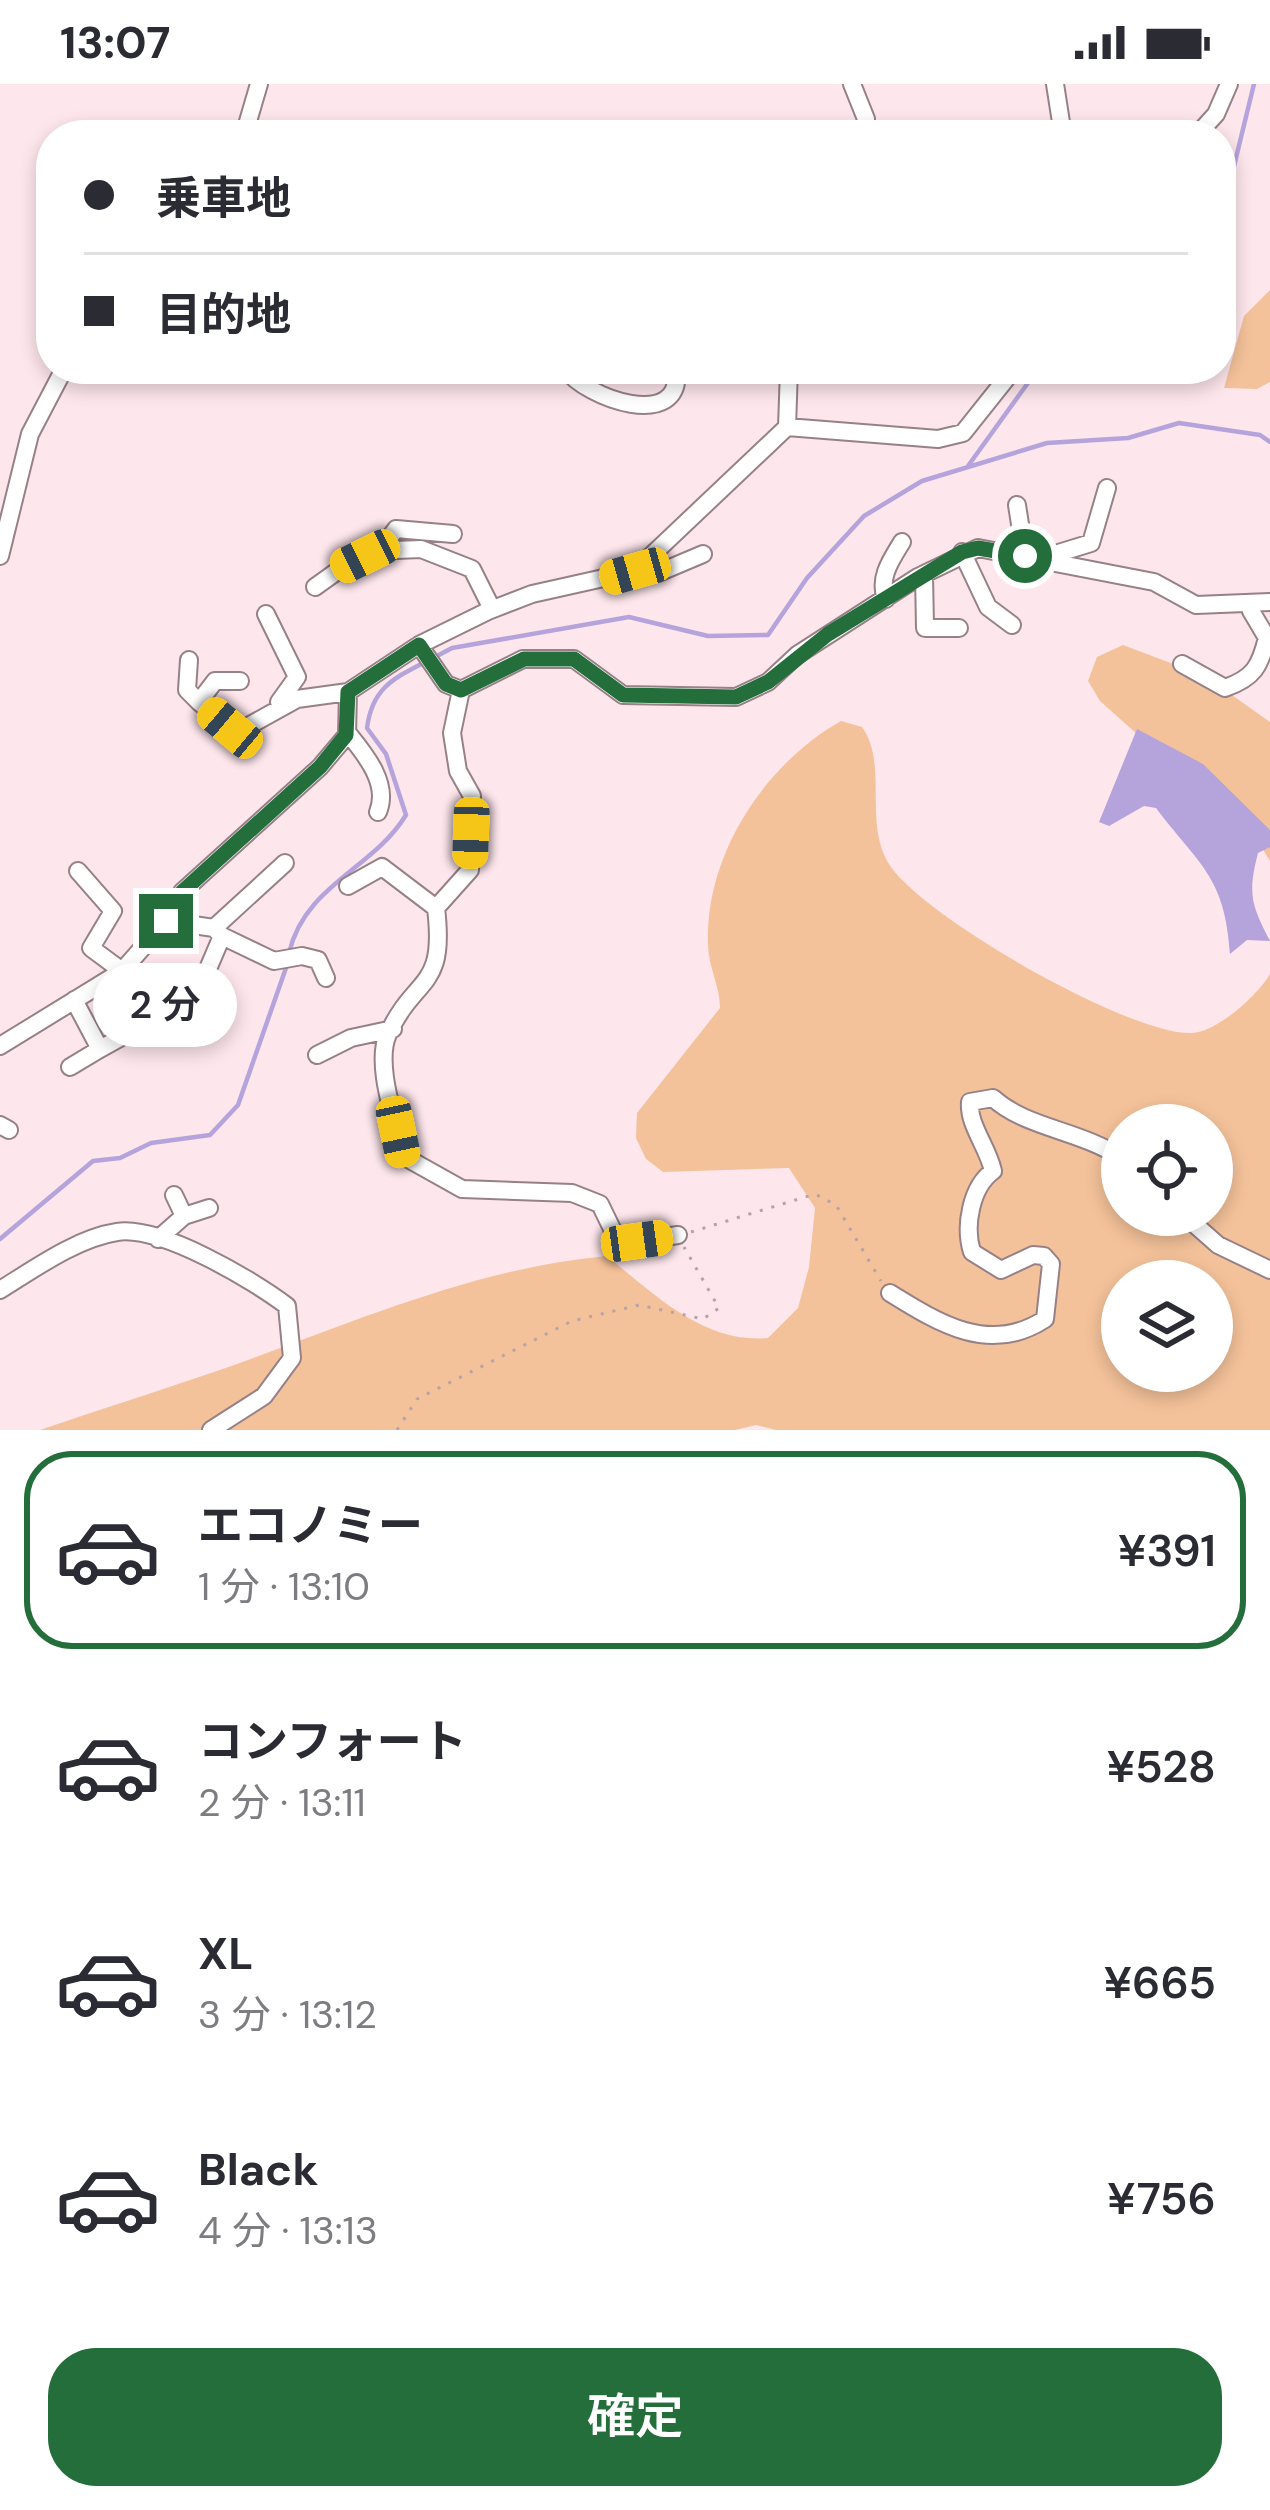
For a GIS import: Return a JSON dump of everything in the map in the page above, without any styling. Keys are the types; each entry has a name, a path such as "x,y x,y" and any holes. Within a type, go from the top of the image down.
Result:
{"street":[{"path":"852,84 866,120"},
{"path":"1055,84 1061,120"},
{"path":"1210,120 1229,84"},
{"path":"248,120 256,85"},
{"path":"0,556 31,434 56,384"},
{"path":"577,384 645,406 658,405 672,384"},
{"path":"635,571 787,427 789,384"},
{"path":"787,427 938,439 963,433 1002,384"},
{"path":"1032,558 1091,543 1106,488"},
{"path":"1017,505 1032,558"},
{"path":"390,547 388,534 396,530 453,534"},
{"path":"886,598 882,588 887,567 902,542"},
{"path":"315,587 343,567 390,547 422,549 472,569 492,609"},
{"path":"461,690 524,659 574,659 623,695 736,697 768,682 797,655 924,574 978,548 1154,582 1196,604 1262,603"},
{"path":"962,552 988,607 1012,625"},
{"path":"189,660 187,690 230,728 243,730 297,699 348,692 425,656 492,609 532,594 635,571 658,573 703,554"},
{"path":"924,574 925,628 959,628"},
{"path":"1182,664 1225,688 1247,681 1257,670 1267,638 1251,611 1262,603"},
{"path":"266,614 297,676 274,713"},
{"path":"425,656 461,690"},
{"path":"199,702 215,681 240,681"},
{"path":"461,690 452,733 458,771 472,796 470,871 436,908 440,961 392,1029 384,1053 403,1156 461,1189 572,1193 600,1204 615,1235 637,1241 678,1235"},
{"path":"0,1046 122,971 166,921 182,892 320,767 347,732 348,692"},
{"path":"347,732 368,756 382,791 379,812"},
{"path":"193,1004 218,932 285,862"},
{"path":"348,886 382,867 436,908"},
{"path":"78,872 113,911 91,948 122,971"},
{"path":"166,921 218,932 278,960 318,960 326,978"},
{"path":"74,1000 100,1049"},
{"path":"70,1067 161,1015"},
{"path":"317,1055 351,1038 392,1029"},
{"path":"890,1293 934,1320 997,1338 1045,1319 1051,1264 1044,1256 1033,1255 1001,1270 972,1252 972,1205 986,1175 993,1172 988,1148 969,1116 970,1102 993,1098 1012,1116 1076,1132 1101,1146"},
{"path":"174,1195 184,1216"},
{"path":"158,1239 184,1216 208,1208"},
{"path":"0,1290 43,1263 117,1232 158,1239 259,1285 287,1306 292,1358 264,1396 211,1430"},
{"path":"1208,1236 1270,1270"}],"path":[{"path":"397,1430 417,1399 572,1321 639,1305 704,1319 713,1315 719,1308 678,1235 814,1194 836,1205 890,1293"}],"shaded area":[{"path":"1270,290 1270,382 1257,389 1224,388 1236,384 1236,345 1244,316"},
{"path":"1123,645 1205,676 1270,722 1270,861 1259,843 1100,701 1088,681 1097,657"},
{"path":"841,721 862,727 874,759 878,833 891,867 912,889 986,943 1124,1016 1163,1029 1202,1031 1236,1011 1270,974 1270,1430 776,1430 756,1425 735,1430 40,1430 424,1296 515,1271 607,1256 701,1325 745,1338 768,1338 798,1308 809,1267 815,1208 789,1168 663,1172 646,1159 636,1138 637,1113 720,1008 709,952 717,877 745,815 788,761"},
{"path":"1137,729 1203,764 1270,830 1270,847 1258,853 1252,890 1270,941 1247,940 1230,954 1216,889 1156,808 1144,806 1109,826 1099,822"}],"waterway":[{"path":"1236,158 1254,84"},
{"path":"968,466 1027,384"},
{"path":"435,657 452,648 629,617 708,636 768,635 807,578 864,516 922,481 1047,443 1128,438 1179,423 1260,435 1270,442"},
{"path":"289,953 309,910 376,850 406,815 386,754 367,728 379,694 425,662"},
{"path":"0,1239 93,1161 120,1158 151,1143 210,1135 238,1105 287,965"}],"route":[{"path":"166,921 182,892 320,767 346,735 348,692 419,645 446,684 461,690 524,659 574,659 623,695 736,697 768,682 828,634 962,552 978,548 1025,556"}]}
